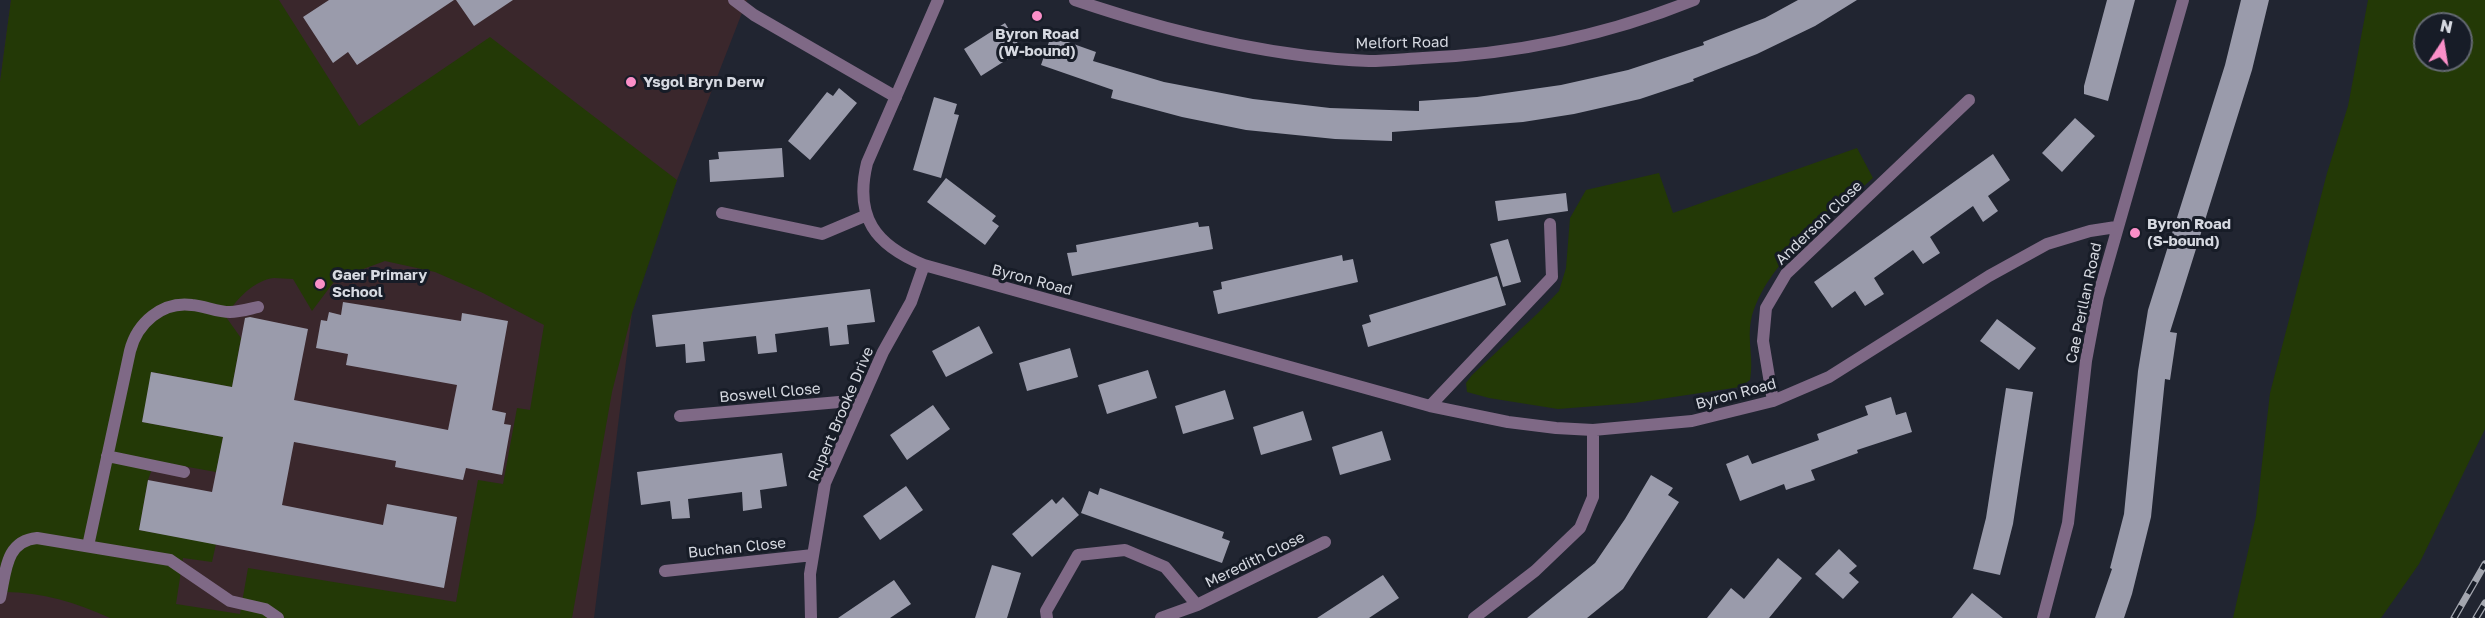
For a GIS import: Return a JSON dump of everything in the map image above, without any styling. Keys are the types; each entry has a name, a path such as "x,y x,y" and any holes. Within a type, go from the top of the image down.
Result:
{"street":[{"path":"734,0 754,15 896,97"},
{"name":"Byron Road","path":"938,0 867,163 863,179 863,196 867,215 885,244 901,256 924,265 1430,406 1508,422 1593,430 1692,421 1773,401 1829,377 1989,276 2047,244 2090,231 2116,227"},
{"name":"Melfort Road","path":"1075,0 1119,15 1204,37 1279,52 1370,61 1459,56 1550,44 1657,15 1694,0"},
{"name":"Cae Perllan Road","path":"2043,618 2068,523 2086,361 2098,297 2116,227 2183,0"},
{"name":"Anderson Close","path":"1773,401 1763,341 1766,308 1786,274 1968,100"},
{"path":"722,213 822,234 867,215"},
{"path":"1430,406 1552,277 1550,224"},
{"name":"Rupert Brooke Drive","path":"811,618 810,574 825,483 884,352 909,308 924,265"},
{"path":"88,546 130,351 133,340 144,322 160,311 178,305 190,304 229,312 258,307"},
{"name":"Boswell Close","path":"680,416 862,400"},
{"path":"1474,618 1535,571 1580,528 1593,497 1593,430"},
{"path":"107,456 184,472"},
{"path":"0,598 10,557 20,542 38,538 170,560 230,601 264,609 278,618"},
{"name":"Meredith Close","path":"1161,618 1197,605 1325,542"},
{"name":"Meredith Close","path":"1047,618 1047,611 1078,555 1125,550 1165,567 1197,605"},
{"name":"Buchan Close","path":"664,571 813,555"}],"shaded area":[{"name":"Gaer Primary School","path":"11,0 747,0 677,180 650,254 632,313 594,618 0,618 0,82"}],"green space":[{"name":"Gaer Primary School","path":"11,0 279,0 359,126 490,37 677,180 632,313 612,392 572,618 110,618 56,599 29,593 0,592 0,82","holes":["385,261 435,272 483,293 544,325 530,410 517,408 503,484 478,480 456,602 248,568 240,614 176,604 183,558 212,562 216,544 139,530 148,480 155,461 216,472 223,437 142,422 152,372 232,387 241,338 226,317 234,304 246,292 267,280 293,279 312,311 336,279"]},
{"path":"2368,0 2485,0 2485,429 2419,564 2381,618 2233,618 2256,516 2270,393 2327,173 2348,106"},
{"path":"1857,148 1873,178 1802,241 1770,279 1751,320 1750,380 1740,387 1634,403 1558,409 1489,398 1467,392 1466,383 1472,375 1559,291 1566,268 1570,218 1586,190 1659,173 1673,213"}],"building":[{"path":"329,0 454,0 357,65 348,52 333,63 303,17"},
{"path":"456,0 513,0 474,26"},
{"path":"1798,0 1857,0 1815,26 1757,54 1693,79 1694,81 1640,99 1574,114 1523,122 1392,132 1392,141 1335,139 1246,130 1182,117 1111,98 1113,90 1041,65 1051,36 1096,52 1093,61 1164,82 1253,99 1330,108 1419,111 1419,101 1477,97 1561,85 1628,70 1704,45 1703,42 1765,18"},
{"path":"2107,0 2135,0 2108,101 2084,94 2084,86"},
{"path":"2241,0 2269,0 2252,70 2170,332 2177,333 2170,380 2165,379 2151,517 2124,618 2095,618 2112,569 2110,568 2124,514 2138,371 2148,310 2225,65"},
{"path":"1005,23 1022,50 981,76 964,49"},
{"path":"839,88 857,103 810,160 788,141 827,92 833,96"},
{"path":"934,97 957,104 954,114 959,115 941,178 913,170"},
{"path":"2075,118 2095,136 2062,172 2042,153"},
{"path":"782,148 784,177 710,182 709,160 719,159 718,152"},
{"path":"1993,154 2010,180 1988,196 1998,211 1983,222 1973,206 1930,237 1940,253 1923,264 1913,250 1874,278 1884,294 1865,306 1855,291 1832,308 1814,282"},
{"path":"946,178 996,216 992,221 999,226 985,245 927,202"},
{"path":"1566,193 1568,211 1498,221 1495,201"},
{"path":"1198,222 1199,227 1209,226 1213,249 1072,276 1067,253 1077,252 1076,245"},
{"path":"1508,239 1521,282 1503,287 1490,244"},
{"path":"1342,255 1343,261 1353,259 1358,282 1218,314 1213,291 1222,289 1221,282"},
{"path":"1497,276 1506,305 1368,347 1362,325 1371,322 1369,315"},
{"path":"870,289 875,322 847,325 849,344 830,346 828,327 775,334 777,352 758,354 756,336 703,342 705,361 686,363 685,344 656,347 652,315"},
{"path":"343,302 461,321 462,313 508,321 492,410 506,413 504,424 511,425 502,475 466,468 463,480 395,467 396,461 294,442 282,505 383,525 387,504 457,517 444,588 139,530 148,480 212,492 223,437 142,422 151,372 232,387 245,318 250,317 308,329 294,400 448,430 457,385 346,365 348,354 316,348 321,320 327,321 329,312 341,315"},
{"path":"1997,319 2036,348 2019,370 1980,341"},
{"path":"979,326 993,353 946,377 932,351"},
{"path":"1070,348 1078,377 1027,391 1019,363"},
{"path":"1148,370 1157,398 1107,414 1098,385"},
{"path":"2006,388 2033,392 2013,524 2000,575 1973,569 1986,518"},
{"path":"1225,390 1234,419 1183,434 1175,406"},
{"path":"1891,397 1896,415 1906,412 1912,432 1857,450 1858,453 1811,470 1815,480 1786,490 1784,484 1740,501 1726,464 1748,455 1752,464 1819,440 1817,434 1868,415 1865,406"},
{"path":"933,405 950,429 907,460 890,435"},
{"path":"1303,411 1312,440 1261,455 1253,427"},
{"path":"1382,431 1391,460 1340,475 1332,447"},
{"path":"782,453 787,486 760,490 762,508 743,511 742,492 688,499 690,518 672,519 670,501 641,505 637,472"},
{"path":"1651,475 1673,488 1668,495 1679,502 1623,589 1587,618 1527,618 1595,563"},
{"path":"906,486 923,510 880,540 863,516"},
{"path":"1100,488 1224,532 1222,538 1230,541 1222,563 1081,513 1089,491 1098,495"},
{"path":"1063,497 1079,515 1032,557 1012,534 1052,499 1056,504"},
{"path":"1839,549 1857,566 1849,573 1859,582 1843,599 1815,574"},
{"path":"1778,558 1802,578 1769,618 1707,618 1731,588 1744,599"},
{"path":"992,565 1021,573 1007,618 975,618"},
{"path":"1383,575 1399,598 1369,618 1317,618"},
{"path":"894,580 911,604 890,618 838,618"},
{"path":"1972,593 2003,618 1952,618"}],"railway":[{"path":"2454,618 2485,564"},
{"path":"2476,618 2485,603"}],"place":[{"name":"Byron Road (W-bound)","path":"1037,16"},
{"name":"Ysgol Bryn Derw","path":"631,82"},
{"name":"Byron Road (S-bound)","path":"2135,233"},
{"name":"Gaer Primary School","path":"320,284"}]}
